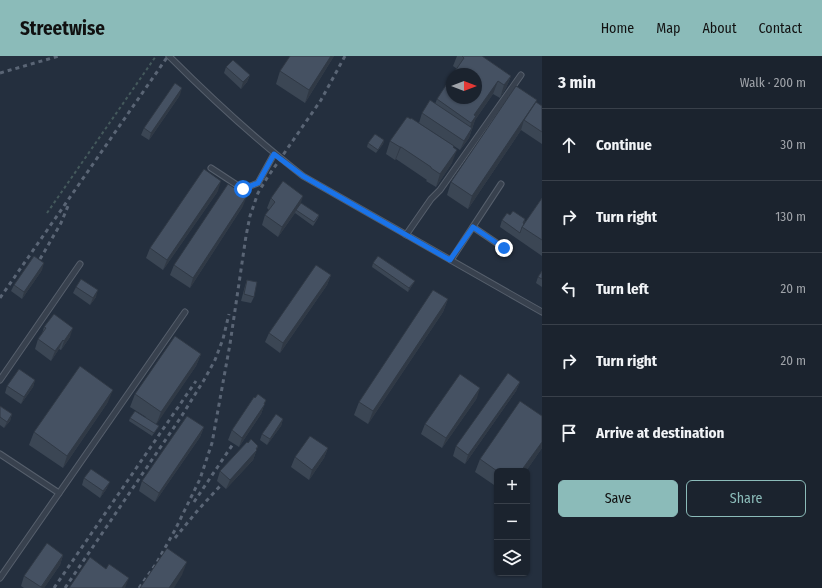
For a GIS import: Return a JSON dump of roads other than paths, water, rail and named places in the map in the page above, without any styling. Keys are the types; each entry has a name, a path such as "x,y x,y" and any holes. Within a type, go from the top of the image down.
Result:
{"lane":[{"path":"169,56 205,92 274,154 303,176 542,312"},
{"path":"406,235 431,199 440,190 521,75"},
{"path":"211,168 243,189 258,183 274,154"},
{"path":"450,260 501,184"},
{"path":"473,227 504,248"},
{"path":"0,380 80,264"},
{"path":"0,578 185,312"},
{"path":"0,454 59,493"}],"railway":[{"path":"0,73 59,56"},
{"path":"0,298 168,56"},
{"path":"139,588 156,564 175,530 200,479 212,443 230,344 246,236 250,216 258,193 321,100 345,56"},
{"path":"36,266 61,223 68,206"},
{"path":"65,588 181,417 204,380 215,360 223,339 229,314"},
{"path":"54,588 196,381"},
{"path":"194,502 233,444"},
{"path":"175,538 221,485"}]}
